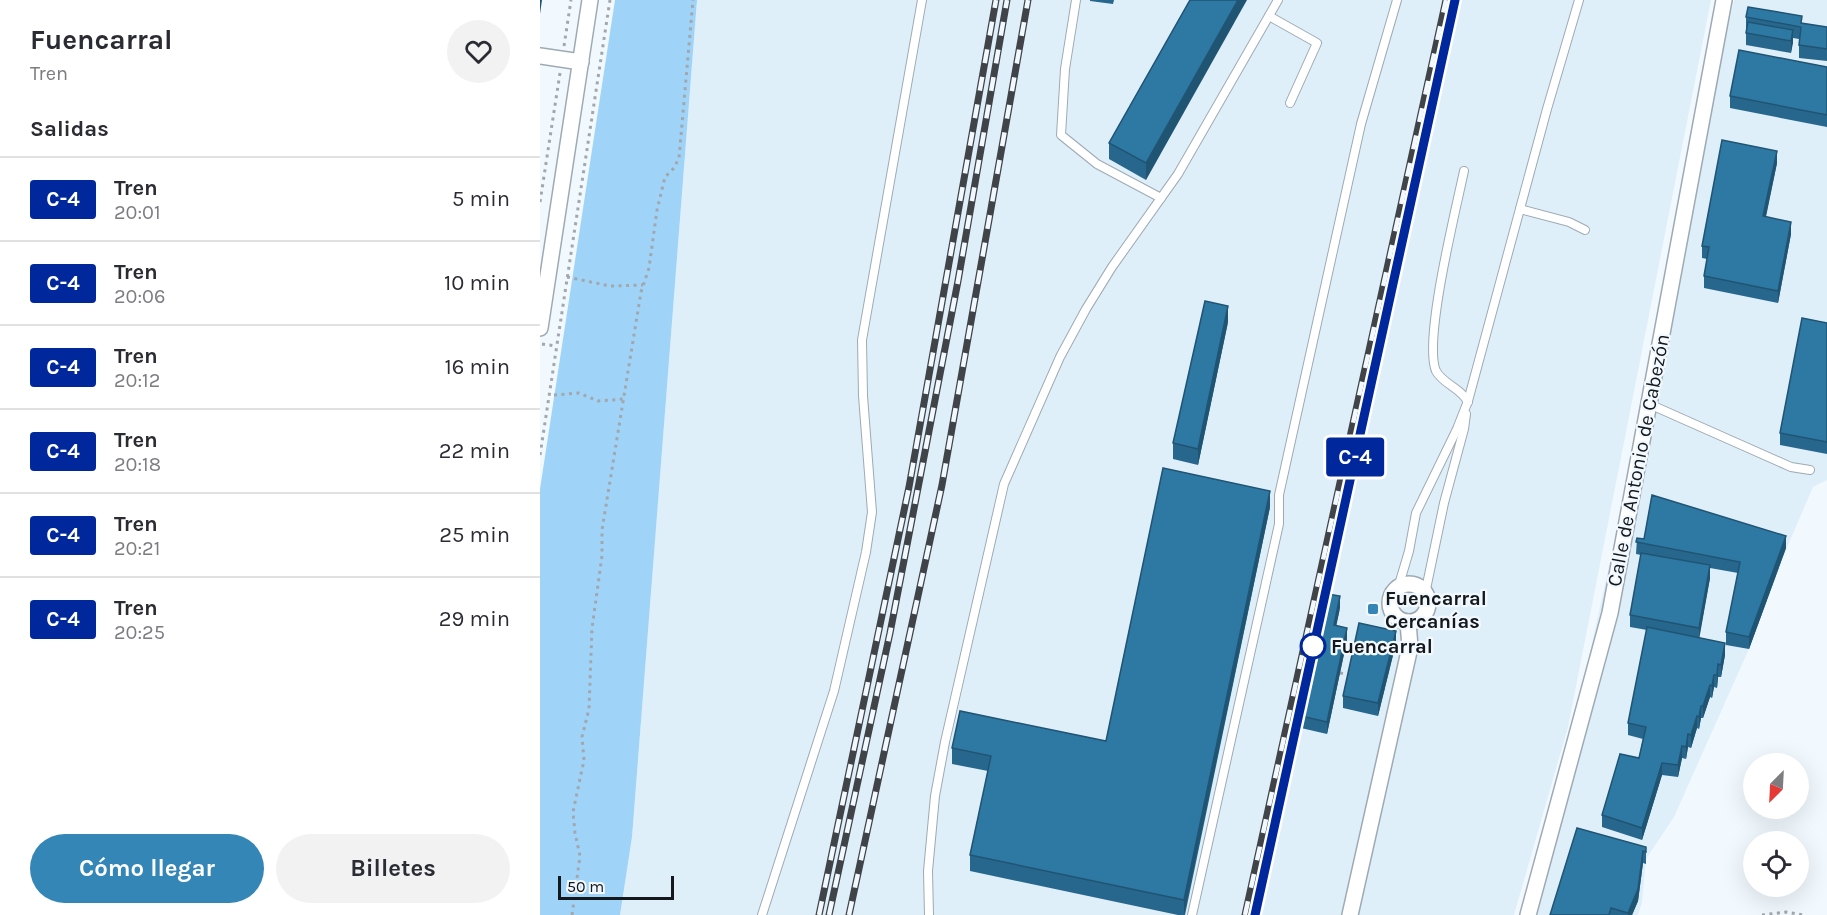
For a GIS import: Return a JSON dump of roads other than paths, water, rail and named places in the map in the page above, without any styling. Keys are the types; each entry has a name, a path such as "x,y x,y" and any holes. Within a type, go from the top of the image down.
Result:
{"street":[{"path":"540,322 590,0"},
{"name":"Calle de Antonio de Cabezón","path":"1528,915 1610,613 1724,0"},
{"path":"540,56 581,62"},
{"path":"1410,584 1421,589 1425,594 1426,610 1419,619 1408,622 1397,618 1391,608 1391,597 1398,588 1410,584"},
{"path":"1350,915 1410,647 1408,622"}],"lane":[{"path":"762,915 834,692 866,552 872,512 862,396 862,340 922,0"},
{"path":"1076,0 1065,69 1061,135 1097,164 1161,198"},
{"path":"929,915 928,871 935,796 945,742 1004,484 1060,357 1076,328 1112,267 1188,157 1278,0"},
{"path":"1192,915 1279,524 1279,495 1361,124 1397,0"},
{"path":"1398,588 1409,551 1416,513 1457,429 1468,401 1579,0"},
{"path":"1269,16 1317,43 1290,103"},
{"path":"1425,594 1444,503 1464,429 1468,401 1462,393 1437,373 1433,362 1436,308 1464,171"},
{"path":"1520,209 1569,222 1585,230"},
{"path":"1649,404 1791,467 1810,470"}],"railway":[{"path":"819,915 909,487 996,0"},
{"path":"829,915 890,633 958,281 1007,0"},
{"path":"849,915 942,485 1028,0"},
{"path":"1245,915 1446,0"},
{"path":"1375,367 1401,250"},
{"path":"1255,915 1326,587"}],"train":[{"name":"C-4","path":"1255,915 1455,0"}],"place":[{"name":"Fuencarral Cercanías","path":"1373,609"},
{"name":"Fuencarral","path":"1313,646"}]}
